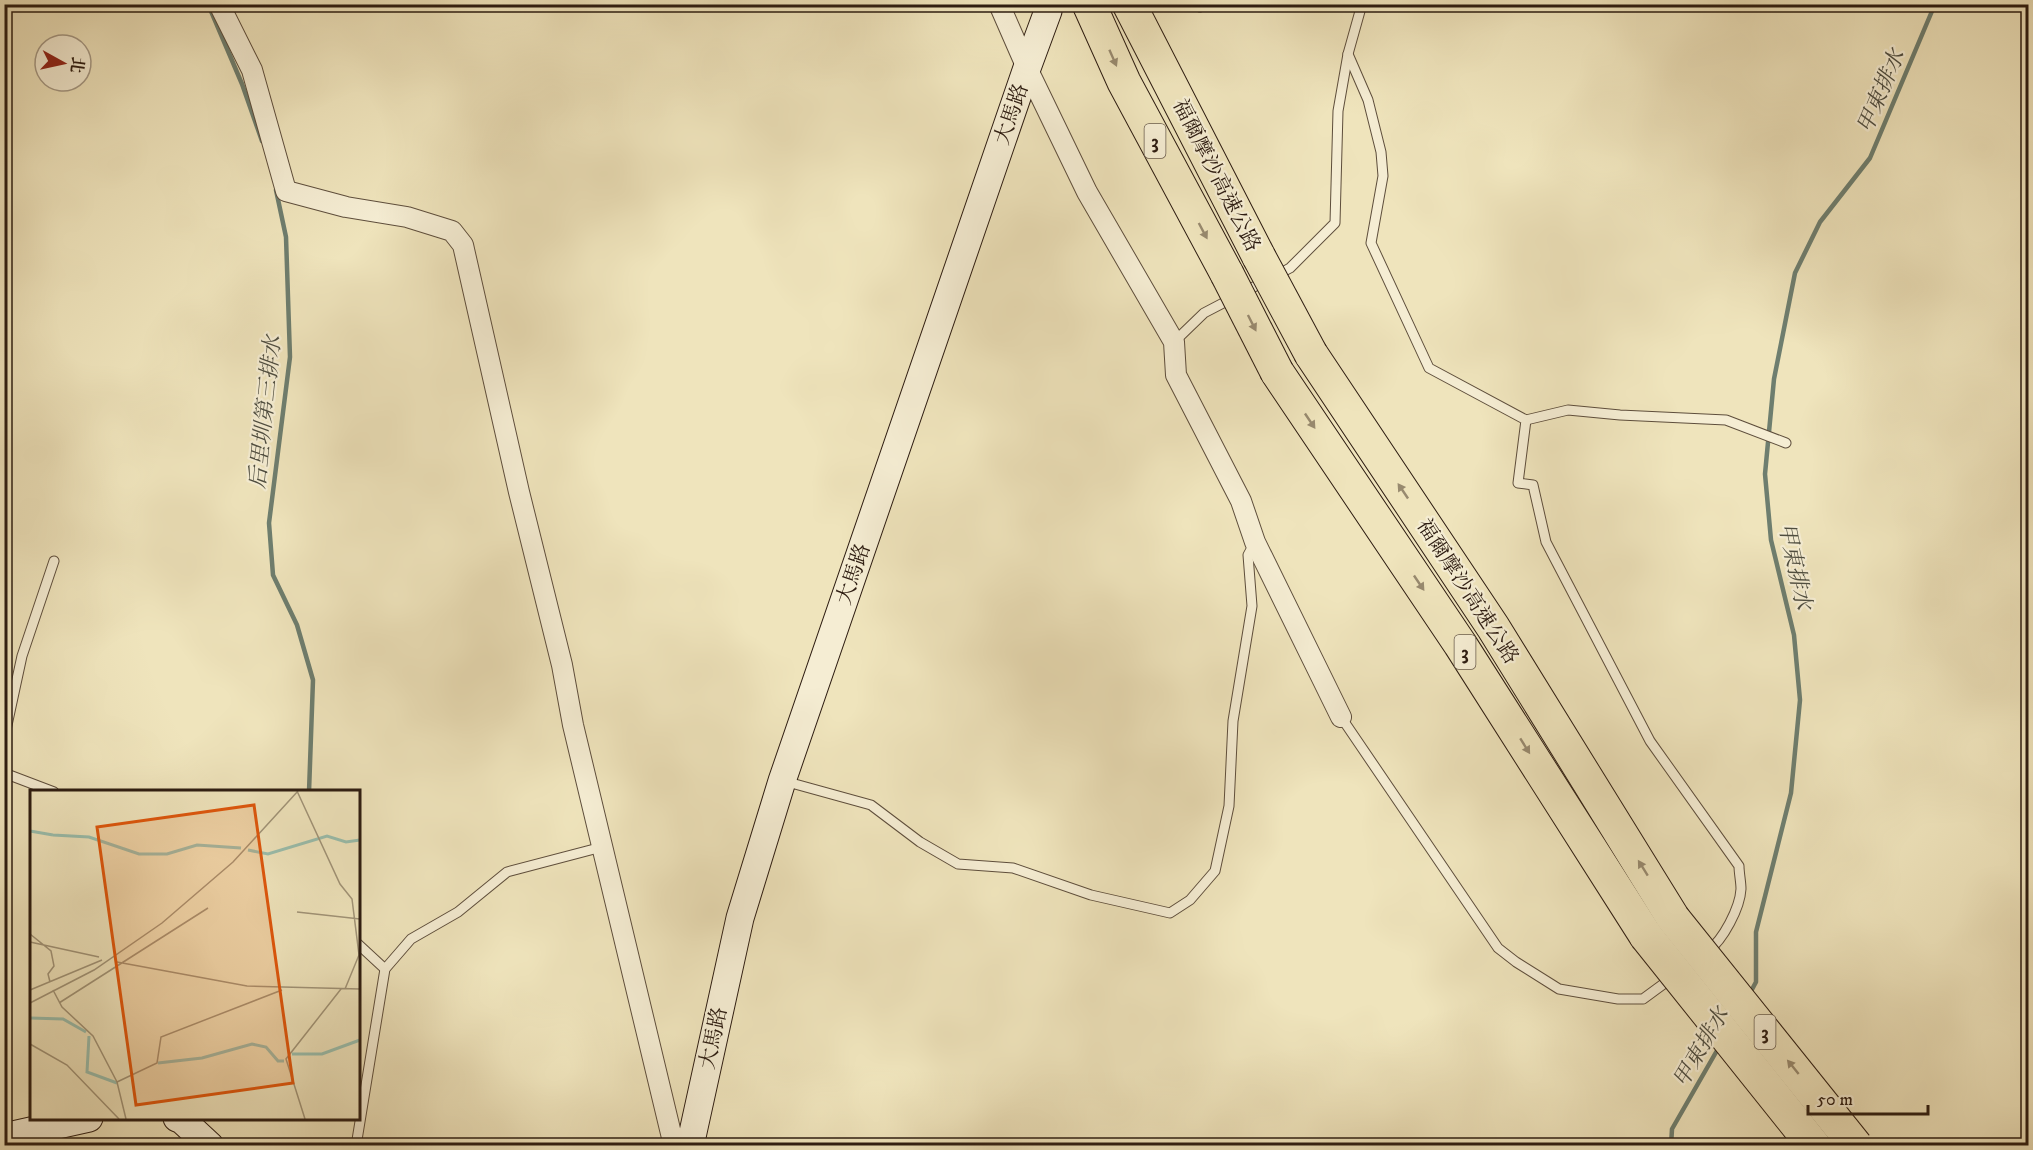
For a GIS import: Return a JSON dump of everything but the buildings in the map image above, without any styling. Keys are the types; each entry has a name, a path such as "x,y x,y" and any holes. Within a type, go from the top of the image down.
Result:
{"highway":[{"name":"福爾摩沙高速公路","path":"1089,4 1124,82 1277,372 1460,644 1646,936 1814,1146"},
{"name":"福爾摩沙高速公路","path":"1129,4 1311,354 1493,627 1673,918 1856,1146"}],"street":[{"path":"219,4 252,70 286,191 346,207 407,217 452,231 463,246 519,492 562,665 573,725 674,1146"},
{"path":"999,4 1087,192 1173,342 1176,375 1241,501 1255,542 1341,717"},
{"name":"大馬路","path":"690,1146 740,918 782,781 1048,11"},
{"path":"4,1137 84,1120"},
{"path":"182,1120 210,1146"}],"lane":[{"path":"1173,342 1204,313 1290,268 1335,223 1338,111 1348,54 1362,4"},
{"path":"1348,54 1368,100 1381,152 1383,176 1371,243 1429,368 1526,420 1568,410 1726,420 1786,443"},
{"path":"1526,420 1518,483 1533,485 1546,542 1650,741 1739,866 1741,891 1734,913 1718,944 1690,964"},
{"path":"782,781 871,805 920,842 958,864 1013,868 1091,895 1170,913 1190,900 1215,871 1229,806 1233,721 1252,606 1248,555 1255,542"},
{"path":"4,739 22,656 54,561"},
{"path":"1341,717 1498,948 1516,962 1559,989 1618,999 1643,999 1680,971"},
{"path":"4,773 49,790"},
{"path":"356,1146 385,969 411,939 458,912 507,872 602,847"},
{"path":"360,946 385,969"}],"waterway":[{"name":"后里圳第三排水","path":"208,4 242,84 262,141"},
{"name":"甲東排水","path":"1749,995 1756,982 1756,932 1791,793 1800,700 1794,635 1771,540 1765,474 1774,379 1795,273 1820,222 1870,158 1935,4"},
{"name":"后里圳第三排水","path":"276,190 286,237 290,357 269,523 273,575 297,625 313,680 309,790"},
{"name":"甲東排水","path":"1671,1146 1672,1129 1719,1047"}]}
